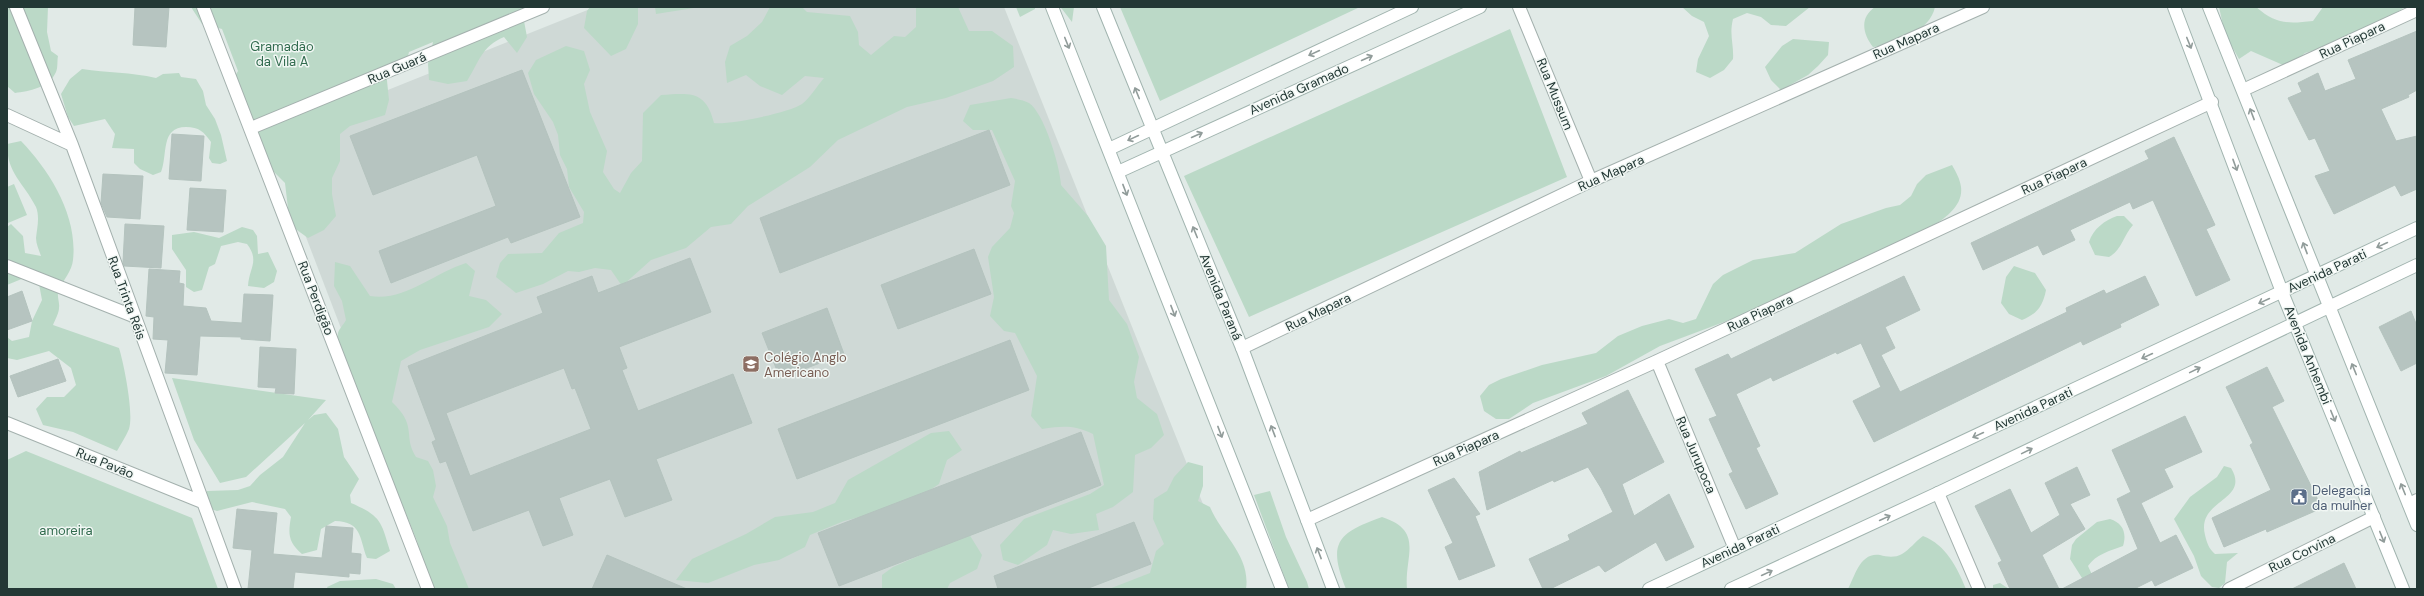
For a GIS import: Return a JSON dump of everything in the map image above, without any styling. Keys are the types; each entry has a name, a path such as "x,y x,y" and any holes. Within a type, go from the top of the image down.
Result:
{"street":[{"name":"Rua Trinta Réis","path":"16,7 72,145 133,316 235,589"},
{"name":"Rua Perdigão","path":"203,7 428,589"},
{"name":"Rua Guará","path":"251,128 543,7"},
{"path":"1052,7 1282,589"},
{"name":"Avenida Paraná","path":"1103,7 1242,348 1333,589"},
{"name":"Avenida Gramado","path":"1109,149 1412,7"},
{"name":"Avenida Gramado","path":"1118,172 1480,7"},
{"name":"Rua Mussum","path":"1519,7 1591,181"},
{"name":"Rua Mapara","path":"1242,348 1591,181 1983,7"},
{"name":"Avenida Anhembi","path":"2174,7 2212,102 2282,292 2404,589"},
{"path":"2209,7 2328,306 2413,502 2417,525"},
{"name":"Rua Piapara","path":"2243,90 2417,10"},
{"name":"Rua Piapara","path":"1307,520 1657,361 2212,102"},
{"path":"8,117 72,145"},
{"name":"Avenida Parati","path":"1649,589 2417,228"},
{"path":"1731,589 1749,585 2328,306 2417,265"},
{"path":"7,266 133,316"},
{"name":"Rua Jurupoca","path":"1657,361 1735,549"},
{"name":"Rua Pavão","path":"7,423 202,502"},
{"path":"1938,493 1979,589"},
{"name":"Rua Corvina","path":"2229,589 2374,517"}],"shaded area":[{"name":"Colégio Anglo Americano","path":"595,7 1004,7 1237,589 441,589 268,138"}],"green space":[{"path":"7,7 48,7 47,32 51,51 58,56 57,69 49,82 38,88 15,93 7,86"},
{"name":"Gramadão da Vila A","path":"191,7 526,7 524,21 527,37 517,53 504,37 491,45 482,55 467,81 448,84 429,80 428,64 433,42 409,52 408,56 386,71 389,100 385,115 350,126 340,134 340,161 332,178 332,194 336,216 324,230 308,238 290,225 285,183 269,167 235,76 238,71 222,29 202,24"},
{"path":"590,7 638,7 638,24 626,49 611,56 584,28 587,11"},
{"path":"655,7 700,7 656,14"},
{"path":"770,7 802,7 807,12 850,16 858,32 859,45 871,55 894,36 905,37 916,27 916,7 958,7 969,31 992,31 1013,46 1014,67 993,81 946,98 907,107 838,140 810,167 748,206 731,224 711,227 686,248 651,260 622,286 611,270 595,268 579,272 568,271 543,284 516,293 496,277 500,263 508,254 542,253 559,233 583,223 584,212 569,187 567,169 560,155 558,135 553,122 534,94 528,73 536,60 566,46 584,51 590,70 584,84 590,112 607,151 603,172 614,189 620,193 631,173 642,161 643,113 661,95 688,94 695,96 706,104 711,112 714,123 721,123 758,118 785,111 802,104 811,95 824,78 805,76 782,95 760,86 746,75 727,83 725,62 730,46 747,36 762,22"},
{"path":"1016,7 1035,7 1035,9 1020,17"},
{"path":"1060,7 1074,7 1072,22 1062,9"},
{"path":"1120,7 1360,7 1160,101"},
{"path":"1682,7 1810,7 1786,26 1771,25 1761,17 1747,13 1733,19 1731,30 1733,59 1724,70 1710,78 1696,72 1698,59 1709,36 1704,22 1692,16"},
{"path":"1875,7 1935,7 1932,16 1919,30 1901,40 1882,46 1873,47 1867,37 1864,26 1867,16"},
{"path":"2219,7 2256,7 2263,13 2276,20 2282,22 2296,22 2313,21 2323,7 2405,7 2385,20 2329,46 2305,53 2297,60 2283,65 2251,51 2239,59 2225,34"},
{"path":"1510,29 1567,177 1249,317 1184,176"},
{"path":"1793,39 1829,42 1828,55 1808,75 1781,90 1771,80 1765,67 1782,46"},
{"path":"82,69 156,78 163,74 179,73 181,77 196,79 203,91 206,105 215,119 221,135 227,161 220,164 212,163 209,158 211,142 206,135 194,128 186,127 178,128 172,132 169,137 166,143 161,172 153,175 140,169 134,163 134,149 112,148 115,134 105,119 74,126 68,117 61,94 70,79"},
{"path":"1011,98 1027,102 1035,109 1050,141 1058,166 1061,185 1088,216 1106,246 1109,300 1127,324 1139,357 1134,382 1137,398 1157,414 1164,435 1151,448 1135,455 1133,492 1113,507 1096,514 1099,530 1071,534 1053,530 1047,545 1018,565 1003,560 1000,545 1024,519 1090,494 1104,485 1093,434 1080,429 1068,427 1042,429 1031,416 1037,376 1015,333 1004,331 990,316 994,297 988,257 992,247 1010,228 1014,213 1011,206 1015,181 992,130 973,130 963,121 970,105"},
{"path":"21,141 52,180 60,195 71,227 73,260 69,272 58,292 59,310 53,325 119,348 128,389 130,422 129,429 117,451 73,432 43,425 36,409 47,397 64,397 76,385 71,368 49,351 17,360 7,358 7,337 12,341 29,337 32,321 42,300 39,284 24,278 7,285 7,227 11,224 23,236 25,253 41,256 36,240 38,219 36,207 13,171 8,154 7,144"},
{"path":"1952,165 1958,176 1961,187 1959,200 1951,212 1938,223 1922,232 1740,316 1660,346 1606,376 1533,403 1509,419 1496,419 1484,411 1480,396 1489,385 1501,379 1542,365 1596,353 1618,336 1642,326 1669,319 1683,323 1696,319 1713,284 1723,275 1753,260 1795,253 1841,224 1886,208 1900,205 1911,196 1917,184 1926,175"},
{"path":"14,184 27,215 8,223 7,187"},
{"path":"2117,216 2124,216 2133,225 2117,251 2109,257 2095,255 2089,242 2093,233 2108,220"},
{"path":"242,227 253,230 257,236 258,254 268,252 277,271 274,282 264,288 248,286 253,265 253,255 247,244 238,242 221,246 215,264 209,267 202,290 194,292 186,287 186,270 172,249 172,235 194,232 219,238"},
{"path":"335,262 350,266 370,296 383,297 407,291 466,263 475,271 469,296 486,300 502,314 489,327 420,350 401,361 392,402 401,411 406,420 410,443 416,457 428,461 433,470 436,486 433,497 447,526 450,543 469,589 433,589 426,576 417,541 362,404 339,353 338,333 346,320 342,301 334,286"},
{"path":"2014,266 2035,273 2046,290 2043,301 2038,309 2032,315 2022,320 2009,314 2001,303 2006,277"},
{"path":"172,378 326,400 308,420 314,415 326,413 338,429 344,457 359,479 350,495 351,503 374,516 382,526 390,551 376,559 367,558 358,532 355,528 350,524 335,521 321,529 317,550 302,554 294,546 290,537 289,528 291,517 285,509 252,502 217,511 211,509 206,496 207,491 238,490 250,486 260,475 283,457 305,423 246,477 220,483 194,440"},
{"path":"949,431 962,450 947,460 939,484 930,490 879,512 844,521 810,535 805,547 779,560 754,565 708,583 676,580 692,559 746,534 775,517 813,512 835,503 848,480 931,433"},
{"name":"amoreira","path":"26,451 192,518 218,589 7,589 7,460"},
{"path":"1188,462 1203,466 1203,486 1198,501 1210,507 1240,556 1246,577 1246,589 1109,589 1150,573 1156,551 1164,544 1153,519 1154,499 1167,491 1174,477"},
{"path":"2224,466 2231,468 2235,479 2234,487 2229,494 2208,514 2204,523 2208,546 2215,554 2238,553 2227,562 2225,583 2219,588 2212,587 2201,576 2194,556 2174,519 2190,497 2217,477"},
{"path":"1270,491 1286,537 1309,589 1289,589 1254,495"},
{"path":"1382,517 1395,523 1404,530 1408,537 1410,546 1407,589 1346,589 1337,560 1337,550 1340,541 1346,534 1355,528"},
{"path":"2110,519 2118,523 2123,529 2123,546 2108,551 2091,562 2088,566 2094,579 2089,589 2070,559 2072,545 2076,539 2097,522"},
{"path":"969,534 982,555 977,569 950,583 947,589 882,589 882,575 893,567"},
{"path":"1923,536 1938,545 1950,558 1955,565 1966,589 1848,589 1859,566 1868,557 1873,555 1891,557 1897,556 1902,554"},
{"path":"376,579 393,584 396,589 328,589 327,587 340,581"},
{"path":"2000,583 2009,589 1993,589 1993,585"}],"building":[{"path":"135,7 169,7 166,47 133,45"},
{"path":"2417,31 2417,90 2408,95 2409,97 2381,109 2396,141 2417,136 2417,189 2401,196 2395,185 2334,214 2315,176 2330,171 2315,138 2309,140 2288,98 2302,92 2298,83 2318,73 2325,91 2356,79 2348,60"},
{"path":"522,70 580,217 511,243 508,237 391,283 379,251 496,206 477,155 373,195 350,136"},
{"path":"989,130 1010,185 780,273 760,218"},
{"path":"172,134 204,136 201,181 169,179"},
{"path":"2174,137 2215,225 2206,229 2230,280 2196,296 2153,200 2133,209 2130,202 2070,230 2075,240 2043,255 2038,245 1983,270 1971,243 2149,159 2145,151"},
{"path":"103,174 143,176 140,219 107,217 101,203"},
{"path":"190,188 226,190 223,232 187,230"},
{"path":"125,224 164,226 161,268 124,266"},
{"path":"974,249 991,294 898,329 881,285"},
{"path":"690,258 711,312 619,347 627,368 622,370 638,411 733,374 752,423 656,459 672,500 625,517 610,479 559,498 573,535 543,546 529,510 473,531 446,461 440,463 432,442 436,440 408,366 543,313 537,297 592,276 598,293","holes":["564,368 572,389 575,388 591,429 470,476 446,413"]},
{"path":"149,269 180,271 179,283 184,284 183,306 206,308 211,321 242,323 244,294 273,295 270,341 241,339 241,337 200,336 197,375 165,373 168,340 153,339 154,317 146,316"},
{"path":"1904,276 1920,310 1885,327 1895,348 1881,355 1900,392 2067,312 2066,308 2104,290 2106,294 2145,276 2159,305 2120,324 2121,327 2083,345 2081,341 1874,442 1853,401 1881,387 1861,343 1837,354 1836,352 1773,381 1771,377 1736,394 1760,446 1756,448 1778,494 1746,509 1729,474 1733,472 1709,419 1717,416 1695,369 1728,354 1731,359"},
{"path":"22,291 32,321 7,330 7,297"},
{"path":"827,308 844,354 780,378 762,333"},
{"path":"2411,311 2417,326 2417,363 2401,371 2379,327"},
{"path":"1010,340 1029,390 797,479 778,429"},
{"path":"260,347 296,349 294,394 275,393 276,388 258,387"},
{"path":"58,359 66,381 18,397 10,376"},
{"path":"2267,367 2284,401 2272,407 2322,508 2267,532 2266,529 2224,547 2212,518 2271,490 2250,445 2253,443 2226,387"},
{"path":"1628,390 1664,462 1622,484 1634,516 1669,494 1694,547 1666,561 1656,542 1605,572 1599,565 1550,589 1543,589 1529,559 1570,540 1568,535 1613,512 1601,488 1588,467 1554,482 1553,480 1487,510 1479,472 1520,451 1521,453 1588,424 1582,413"},
{"path":"2185,416 2202,452 2164,469 2173,487 2141,503 2160,543 2176,535 2193,568 2155,586 2152,580 2134,589 2062,589 2138,549 2117,499 2131,492 2112,450"},
{"path":"1081,432 1101,485 839,586 818,533"},
{"path":"2077,467 2090,495 2070,504 2085,529 2042,555 2059,589 2010,589 1998,563 2002,561 1975,506 2010,489 2031,533 2060,515 2045,483"},
{"path":"1454,478 1480,514 1475,516 1495,566 1459,580 1445,547 1453,543 1428,490"},
{"path":"237,509 277,513 273,554 322,558 326,526 353,528 351,553 361,554 360,574 349,573 349,577 295,572 293,589 248,589 252,550 233,548"},
{"path":"1134,522 1151,564 1086,589 998,589 994,576"},
{"path":"607,555 687,589 592,589"},
{"path":"2344,563 2356,589 2292,589"}],"place":[{"name":"Colégio Anglo Americano","path":"751,364"},
{"name":"Delegacia da mulher","path":"2299,497"}]}
